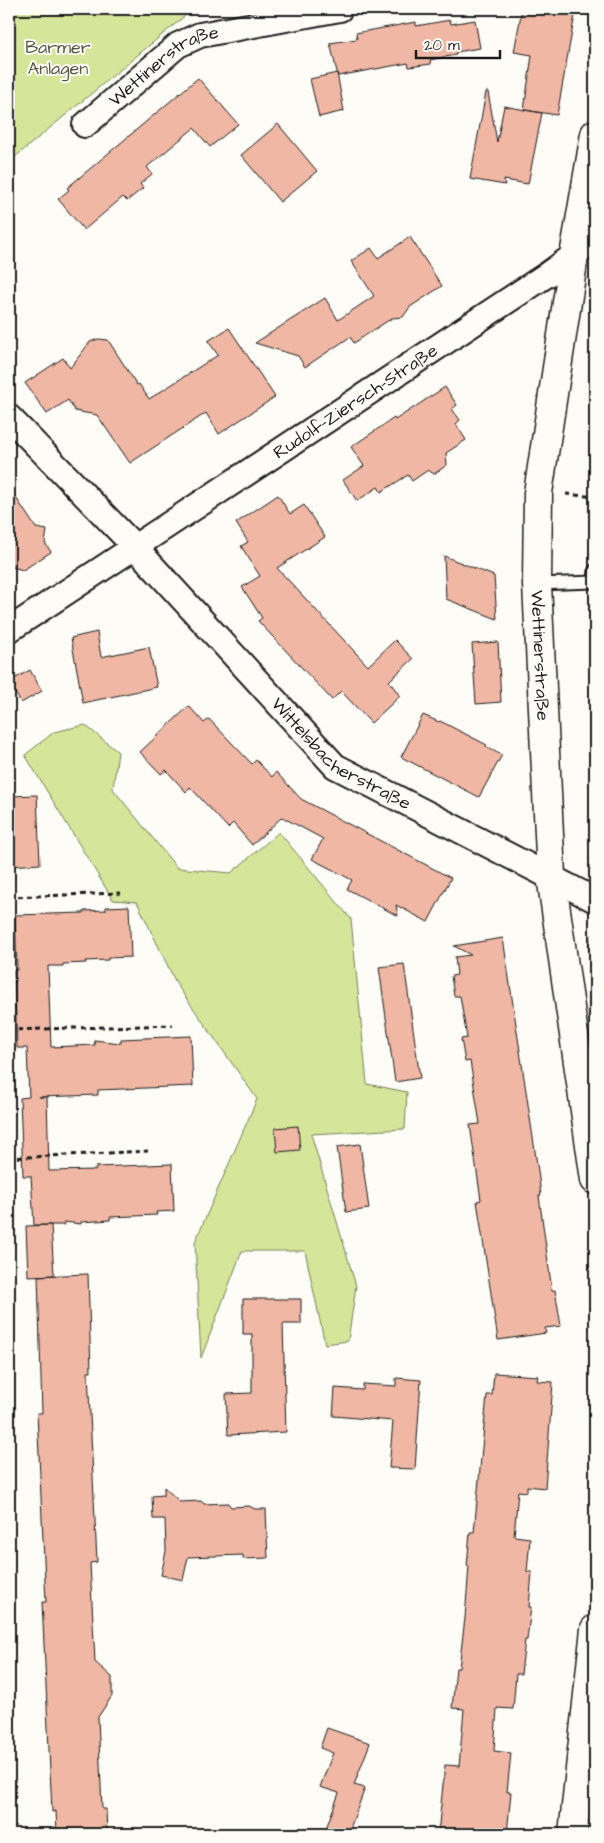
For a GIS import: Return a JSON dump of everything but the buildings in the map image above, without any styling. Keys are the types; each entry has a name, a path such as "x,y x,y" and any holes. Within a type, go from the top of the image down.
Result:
{"street":[{"name":"Wettinerstraße","path":"85,125 178,45 200,35 340,9"},
{"name":"Wettinerstraße","path":"595,134 574,256 538,492 536,584 550,876 595,1180"},
{"name":"Rudolf-Ziersch-Straße","path":"9,630 574,256 595,240"},
{"path":"9,417 135,547"},
{"name":"Wittelsbacherstraße","path":"135,547 335,766 595,900"},
{"path":"573,1834 595,1629"}],"lane":[{"path":"536,584 594,582 595,570"}],"path":[{"path":"572,495 595,497"},
{"path":"9,897 121,892"},
{"path":"9,1030 172,1025"},
{"path":"9,1158 148,1151"}],"green space":[{"name":"Barmer Anlagen","path":"9,9 191,9 192,10 9,162"},
{"path":"85,725 118,752 113,789 177,868 231,873 279,832 351,919 367,1084 407,1092 405,1129 311,1134 356,1286 348,1341 325,1344 305,1251 242,1251 201,1358 195,1242 257,1099 177,985 137,902 113,900 25,755 54,732"},
{"path":"595,928 595,993 588,945"}]}
